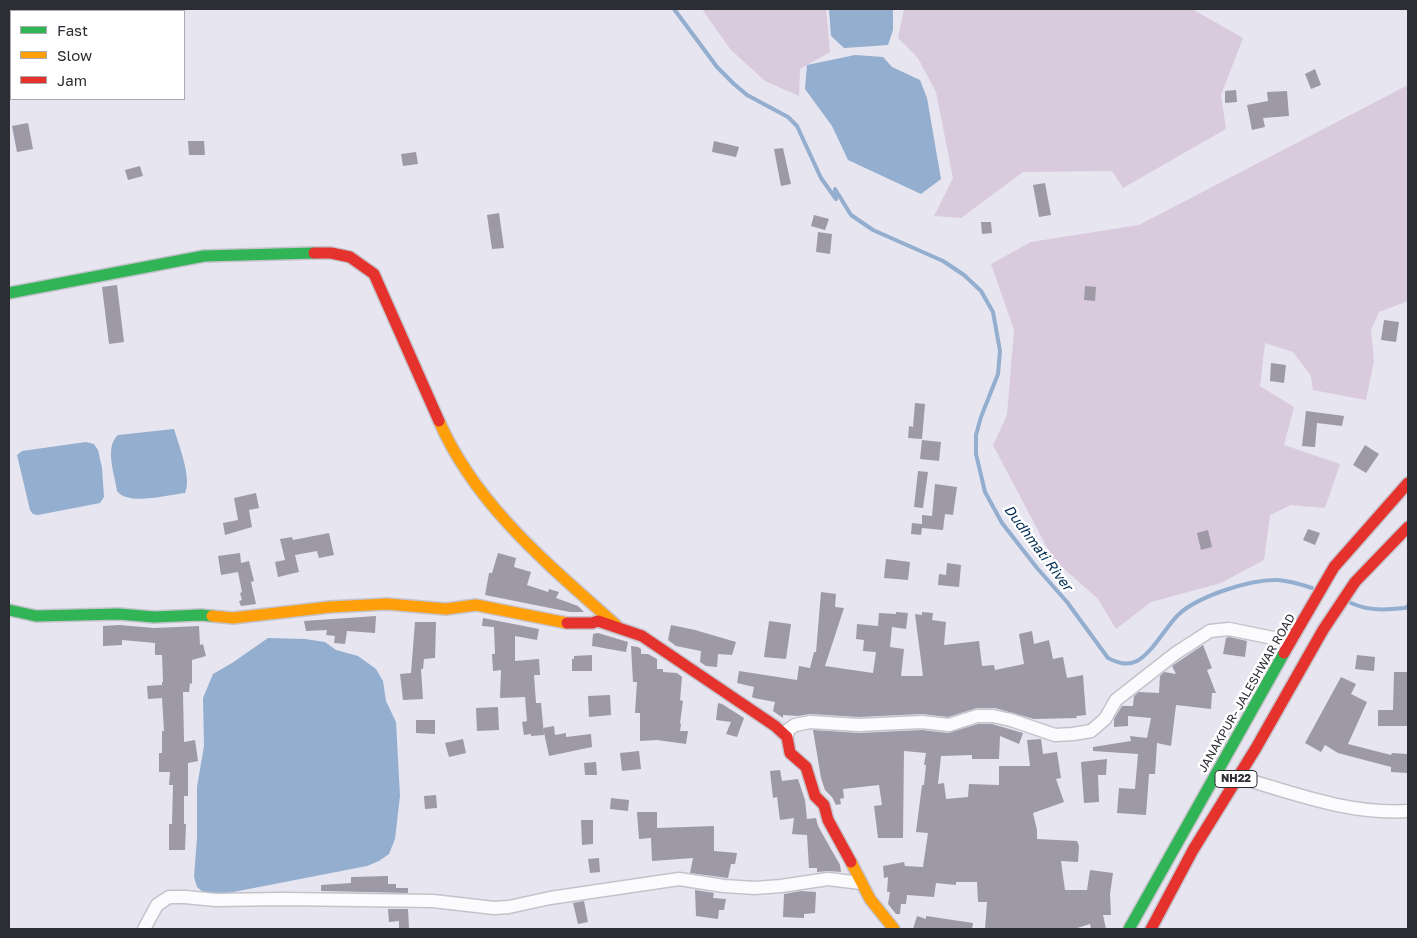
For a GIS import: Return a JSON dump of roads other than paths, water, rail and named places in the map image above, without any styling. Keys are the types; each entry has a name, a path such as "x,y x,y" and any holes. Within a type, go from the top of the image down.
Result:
{"main road":[{"path":"9,293 204,256 331,253 348,255 374,274 448,443 489,503 529,547 619,627"},
{"name":"JANAKPUR- JALESHWAR ROAD","path":"1128,929 1334,567 1408,483"},
{"name":"NH22","path":"1151,929 1193,850 1238,777 1323,630 1355,582 1408,526"},
{"path":"9,610 36,616 119,614 154,617 201,615 233,618 330,607 387,604 446,609 476,606 569,623 592,623 598,621 619,627 642,636 774,726 787,737 790,753 806,767 815,796 824,806 828,820 862,883 876,907 894,929"}],"street":[{"path":"787,737 788,730 795,725 810,722 859,726 922,722 949,724 977,716 993,716 1010,720 1055,735 1091,731 1105,719 1116,700 1176,653 1210,631 1229,628 1282,640 1293,637"},
{"path":"1238,777 1335,804 1386,812 1408,811"},
{"path":"144,929 157,905 168,897 185,896 216,900 434,901 494,908 679,879 724,886 755,888 828,879 862,883"}],"water":[{"path":"829,9 893,9 893,30 888,45 844,48 831,36"},
{"path":"855,55 883,57 892,67 920,80 927,98 941,179 921,194 848,160 832,126 805,89 807,65"},
{"path":"174,429 186,471 187,487 185,493 139,499 130,498 117,491 111,454 114,440 118,435"},
{"path":"86,442 94,444 98,450 102,468 104,497 100,503 38,515 33,514 30,510 17,455 22,451"},
{"path":"268,638 305,639 325,642 336,650 358,656 376,669 383,681 386,701 396,722 400,796 395,839 389,854 367,866 223,894 204,893 197,887 194,877 197,838 197,787 204,746 203,698 213,674"}],"waterway":[{"name":"Dudhmati River","path":"674,9 717,67 734,84 747,95 788,117 797,126 821,178 836,199 835,189 851,215 873,230 943,261 964,275 981,291 993,312 1000,351 998,374 976,435 976,454 985,492 1002,523 1037,568 1067,602 1108,658 1122,663 1137,661 1154,646 1178,615 1198,601 1225,590 1267,580 1295,583 1312,588"},
{"name":"Dudhmati River","path":"1351,603 1377,609 1405,608 1408,606"}]}
